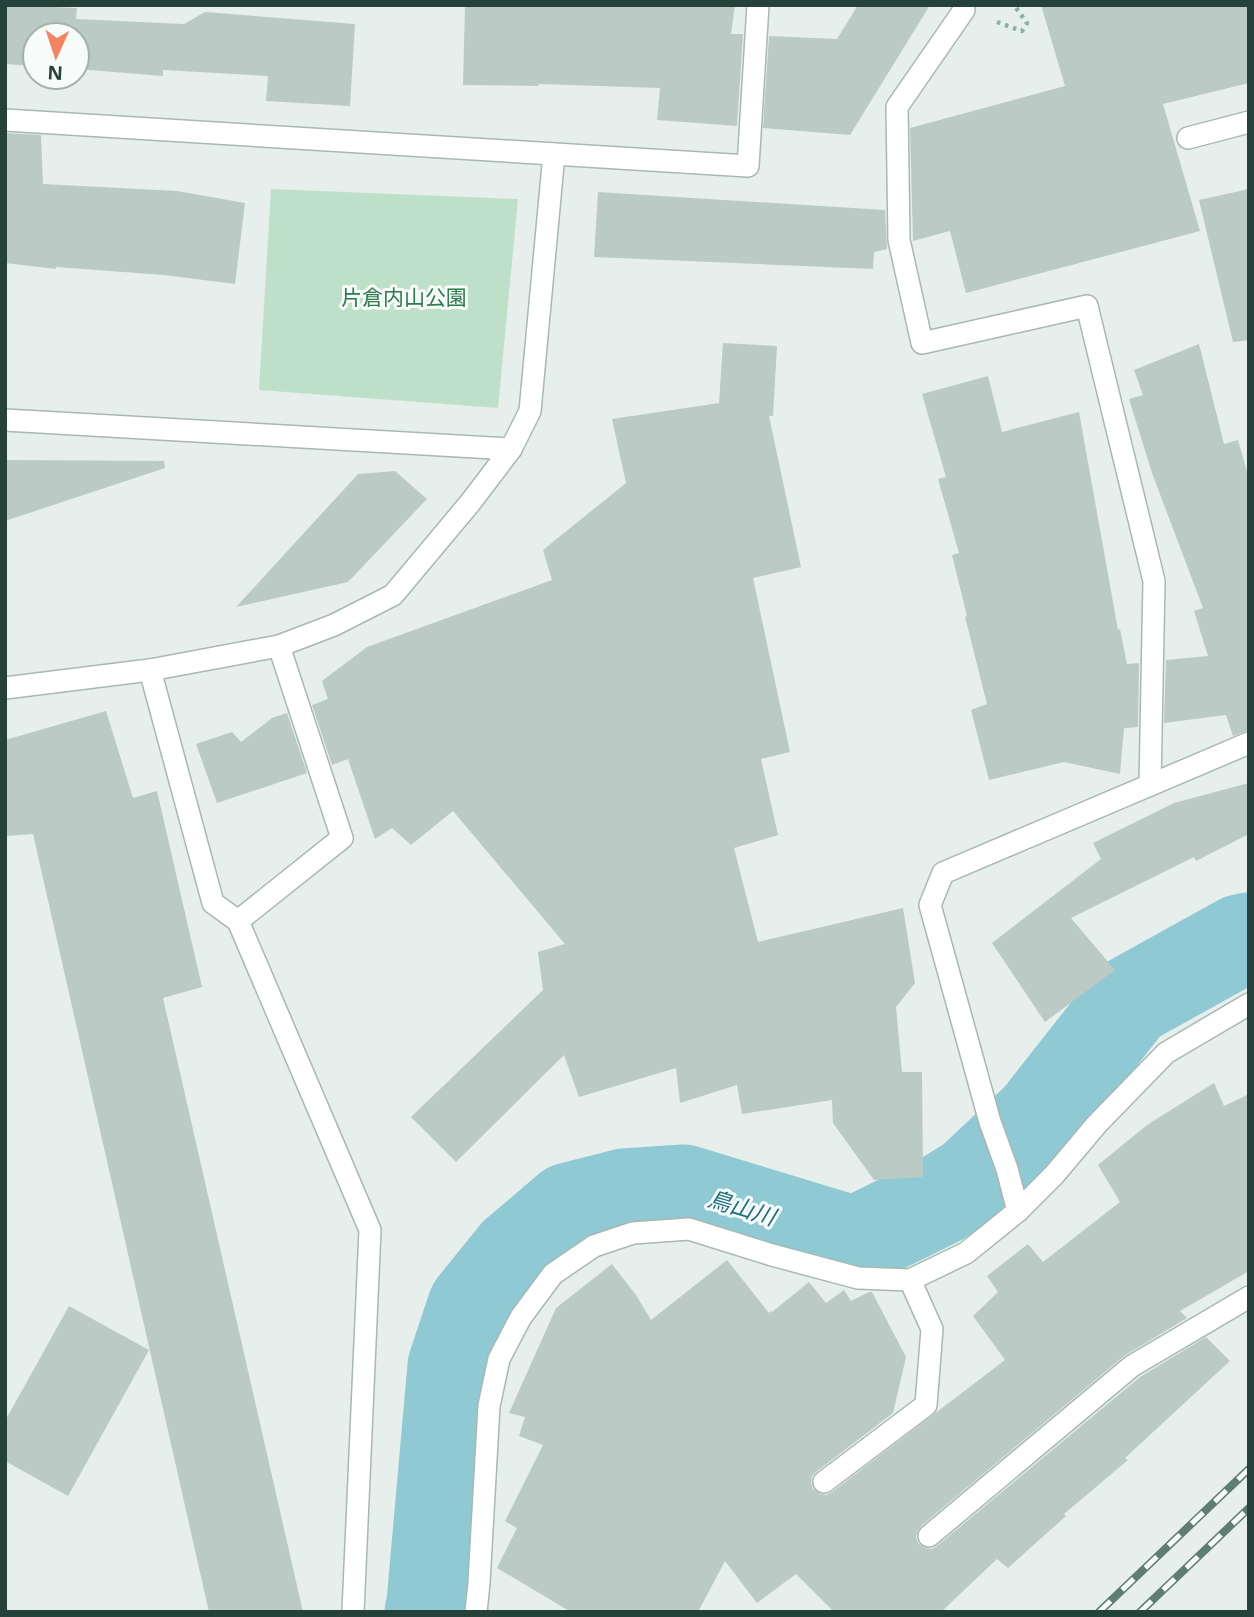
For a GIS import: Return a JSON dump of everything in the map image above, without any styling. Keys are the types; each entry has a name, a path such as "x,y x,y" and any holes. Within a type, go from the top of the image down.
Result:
{"street":[{"path":"5,120 748,166 758,5"},
{"path":"964,10 897,107 899,240 922,343 1087,306 1154,581 1150,785"},
{"path":"1188,138 1249,122"},
{"path":"5,688 150,670 279,646 334,625 393,595 511,449 530,411 554,155"},
{"path":"5,420 511,449"},
{"path":"239,921 342,838 279,646"},
{"path":"150,670 212,903 239,921 370,1230 353,1612"},
{"path":"1018,1211 1007,1169 990,1122 930,905 943,873 1249,743"},
{"path":"476,1612 489,1406 499,1359 521,1317 553,1273 594,1246 633,1233 689,1229 858,1278 910,1280 966,1253 1018,1211 1166,1053 1249,1004"},
{"path":"824,1482 926,1405 932,1329 910,1280"},
{"path":"929,1536 1132,1366 1249,1297"}],"green space":[{"name":"片倉内山公園","path":"271,189 518,199 498,408 259,390"}],"building":[{"path":"5,5 77,8 76,19 184,24 205,12 355,24 350,106 266,101 268,76 163,70 163,76 91,70 91,21 21,21 21,65 5,64"},
{"path":"465,5 735,5 731,34 743,34 737,126 657,120 660,88 539,84 463,85"},
{"path":"858,5 930,5 850,135 763,128 769,36 837,39"},
{"path":"1041,5 1249,5 1249,83 1163,104 1200,231 966,293 950,231 913,241 910,128 1065,86"},
{"path":"5,133 41,135 43,184 177,191 245,203 235,284 164,275 56,269 5,263"},
{"path":"1249,189 1249,340 1233,342 1199,200"},
{"path":"598,192 885,210 887,249 874,252 873,269 594,257"},
{"path":"723,343 777,346 773,416 769,416 801,567 753,578 790,752 761,759 778,835 734,848 758,942 903,908 915,983 896,1007 902,1072 922,1072 923,1177 874,1180 833,1123 832,1100 742,1114 737,1085 680,1103 676,1068 579,1097 564,1055 456,1162 411,1117 543,990 538,952 565,944 453,811 411,845 392,828 375,839 348,759 332,765 312,705 328,699 322,681 367,647 552,580 543,550 626,483 612,419 719,403"},
{"path":"1199,344 1224,444 1238,440 1249,479 1249,730 1233,736 1226,715 1164,723 1166,660 1208,656 1194,611 1203,608 1152,473 1129,399 1143,395 1134,370"},
{"path":"988,376 1002,432 1079,412 1118,630 1120,629 1127,664 1139,663 1138,727 1124,728 1120,774 1064,762 989,780 971,710 987,704 952,555 959,553 938,479 946,477 922,394"},
{"path":"5,460 164,461 165,468 5,521"},
{"path":"395,471 427,499 348,582 236,607 358,474"},
{"path":"106,711 133,798 157,791 202,987 163,998 303,1612 209,1612 33,834 5,836 5,740"},
{"path":"287,713 307,773 217,803 196,744 232,732 241,742 272,718"},
{"path":"1249,783 1249,834 1196,861 1194,857 1071,918 1115,970 1045,1022 992,943 1101,859 1093,843 1174,803"},
{"path":"1214,1083 1224,1106 1249,1094 1249,1271 1180,1311 1187,1318 1124,1356 921,1526 916,1538 919,1544 932,1549 937,1546 1140,1377 1206,1337 1230,1361 1125,1458 1128,1460 1064,1514 1066,1516 1008,1568 997,1559 941,1612 834,1612 796,1574 757,1603 725,1561 698,1612 571,1612 497,1568 517,1528 505,1521 543,1445 519,1436 525,1417 509,1413 556,1308 612,1264 651,1320 727,1260 769,1313 809,1282 826,1303 844,1290 851,1301 872,1292 906,1357 893,1413 812,1476 813,1489 826,1495 1005,1360 973,1316 998,1292 987,1276 1028,1244 1043,1262 1120,1202 1098,1165 1147,1125"},
{"path":"69,1306 149,1350 68,1496 5,1461 5,1421"}],"waterway":[{"name":"鳥山川","path":"430,1612 453,1366 473,1306 515,1254 569,1208 624,1194 684,1190 855,1242 940,1200 972,1180 1038,1118 1130,1001 1240,940 1249,938"}],"railway":[{"path":"1099,1612 1249,1469"},
{"path":"1140,1612 1249,1508"}]}
